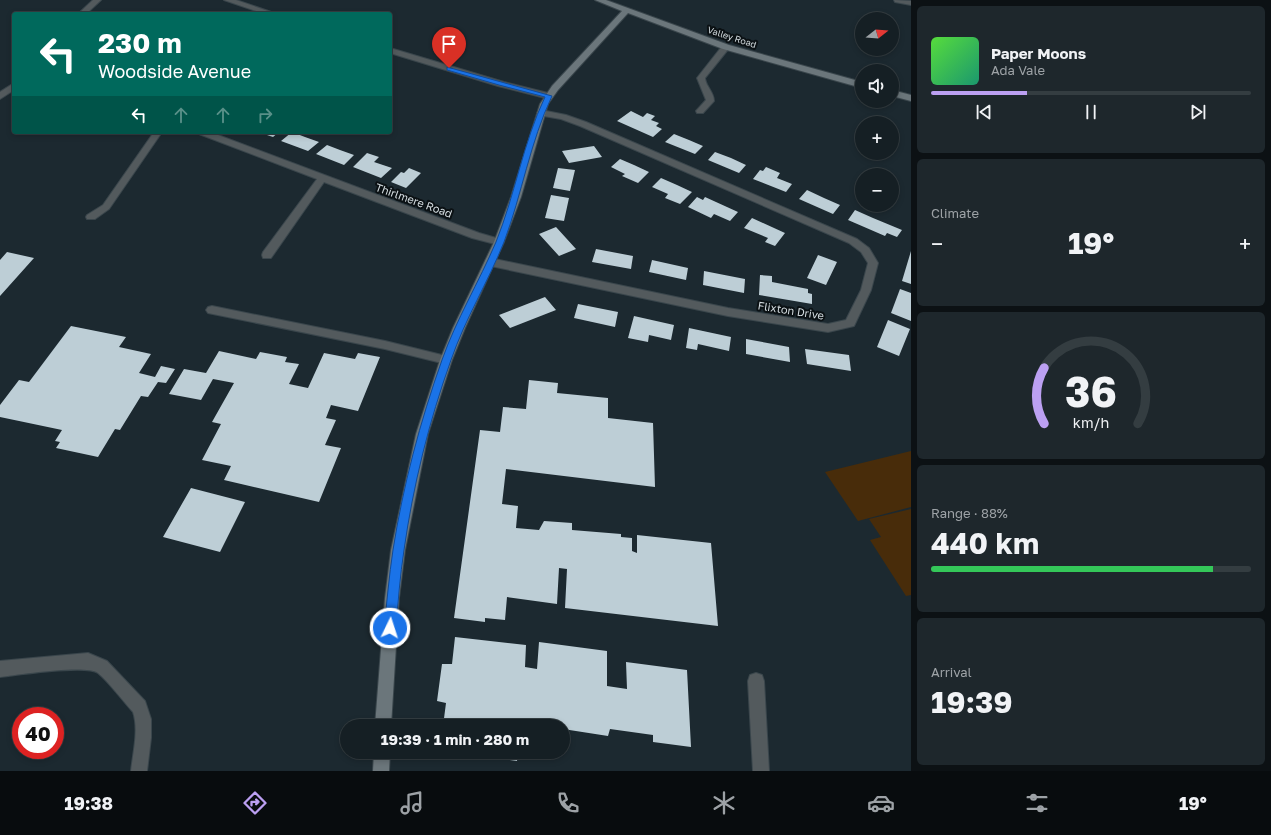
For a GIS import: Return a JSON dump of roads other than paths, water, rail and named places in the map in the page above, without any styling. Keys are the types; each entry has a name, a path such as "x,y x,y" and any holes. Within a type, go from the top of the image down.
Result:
{"street":[{"path":"84,12 97,0"},
{"path":"228,0 267,12"},
{"name":"Valley Road","path":"599,0 610,2 627,10 726,47 855,82"},
{"path":"898,0 911,3"},
{"path":"383,719 392,598 398,550 410,486 422,434 446,360 499,242 516,197 541,112 549,96 627,10"},
{"path":"700,110 710,101 711,98 701,83 702,78 726,47"},
{"path":"392,51 501,84 549,96"},
{"path":"0,96 12,87"},
{"path":"899,95 911,98"},
{"name":"Flixton Drive","path":"490,262 728,312 822,328 835,327 850,323 866,290 873,263 864,250 853,241 583,124 563,116 541,112"},
{"path":"91,217 106,207 157,134"},
{"name":"Thirlmere Road","path":"207,134 476,236 499,242"},
{"path":"267,255 322,178"},
{"path":"212,310 384,345 446,360"},
{"path":"0,669 73,661 88,661 102,666 139,707 143,719 143,738 139,771"},
{"path":"756,681 761,771"},
{"path":"381,771 382,759"}]}
